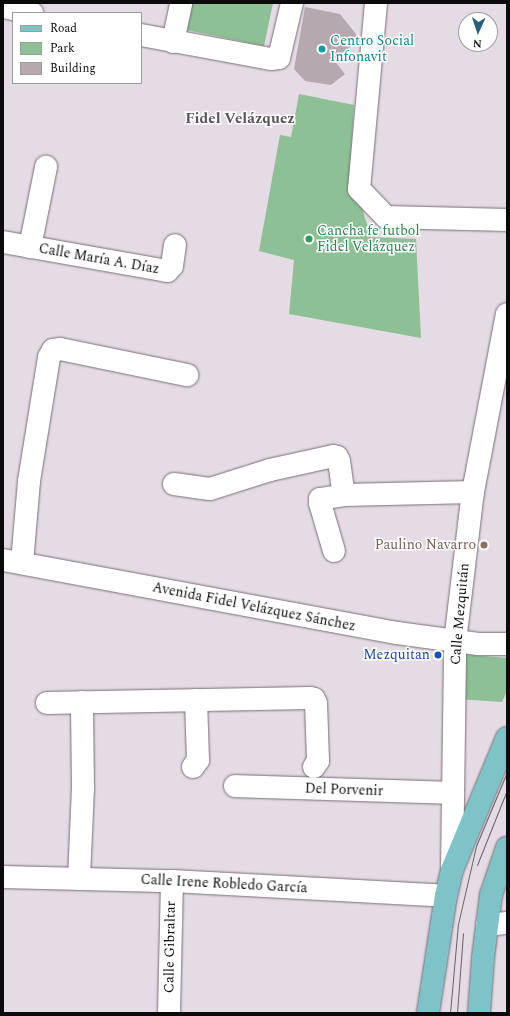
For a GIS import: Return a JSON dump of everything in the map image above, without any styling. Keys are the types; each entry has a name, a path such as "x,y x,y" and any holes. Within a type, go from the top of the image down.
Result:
{"main road":[{"path":"428,1013 446,896 452,870 507,738"},
{"path":"479,1013 497,924 491,895 506,854"}],"street":[{"path":"173,42 181,3"},
{"path":"142,35 271,59 279,58 292,3"},
{"path":"376,3 359,189 386,217 507,220"},
{"path":"3,7 27,12"},
{"path":"30,247 46,167"},
{"name":"Calle María A. Díaz","path":"3,242 167,271 172,266 175,245"},
{"name":"Calle Mezquitán","path":"452,870 455,642 473,492 507,314"},
{"path":"12,561 29,481 49,357 53,350 60,349 187,375"},
{"path":"174,484 210,489 270,470 333,456 337,457 339,461 344,495"},
{"path":"334,551 320,499 344,495 473,492"},
{"name":"Avenida Fidel Velázquez Sánchez","path":"12,561 397,633 455,642 507,644"},
{"path":"47,703 314,699 316,703 318,761 314,766"},
{"path":"193,767 198,760 196,700"},
{"path":"79,879 83,789 82,702"},
{"name":"Del Porvenir","path":"235,786 452,793"},
{"name":"Calle Irene Robledo García","path":"3,877 172,881 446,896"},
{"name":"Calle Gibraltar","path":"169,1013 172,881"}],"green space":[{"path":"177,3 273,3 264,46 172,27"},
{"path":"299,94 354,105 350,170 371,237 416,239 421,338 289,314 294,260 259,251 280,135 291,137"},
{"path":"458,654 507,658 507,691 502,702 457,699"}],"building":[{"name":"Centro Social Infonavit","path":"305,7 340,14 360,39 334,60 345,74 331,85 305,81 294,69"}],"tram line":[{"path":"450,1013 458,924 476,846 507,772"},
{"path":"477,865 507,790"},
{"path":"457,1013 463,933"}],"place":[{"name":"Centro Social Infonavit","path":"322,49"},
{"name":"Cancha fe futbol Fidel Velázquez","path":"309,239"},
{"name":"Paulino Navarro","path":"484,545"},
{"name":"Mezquitan","path":"438,655"}],"district":[{"name":"Fidel Velázquez","path":"240,119"}]}
